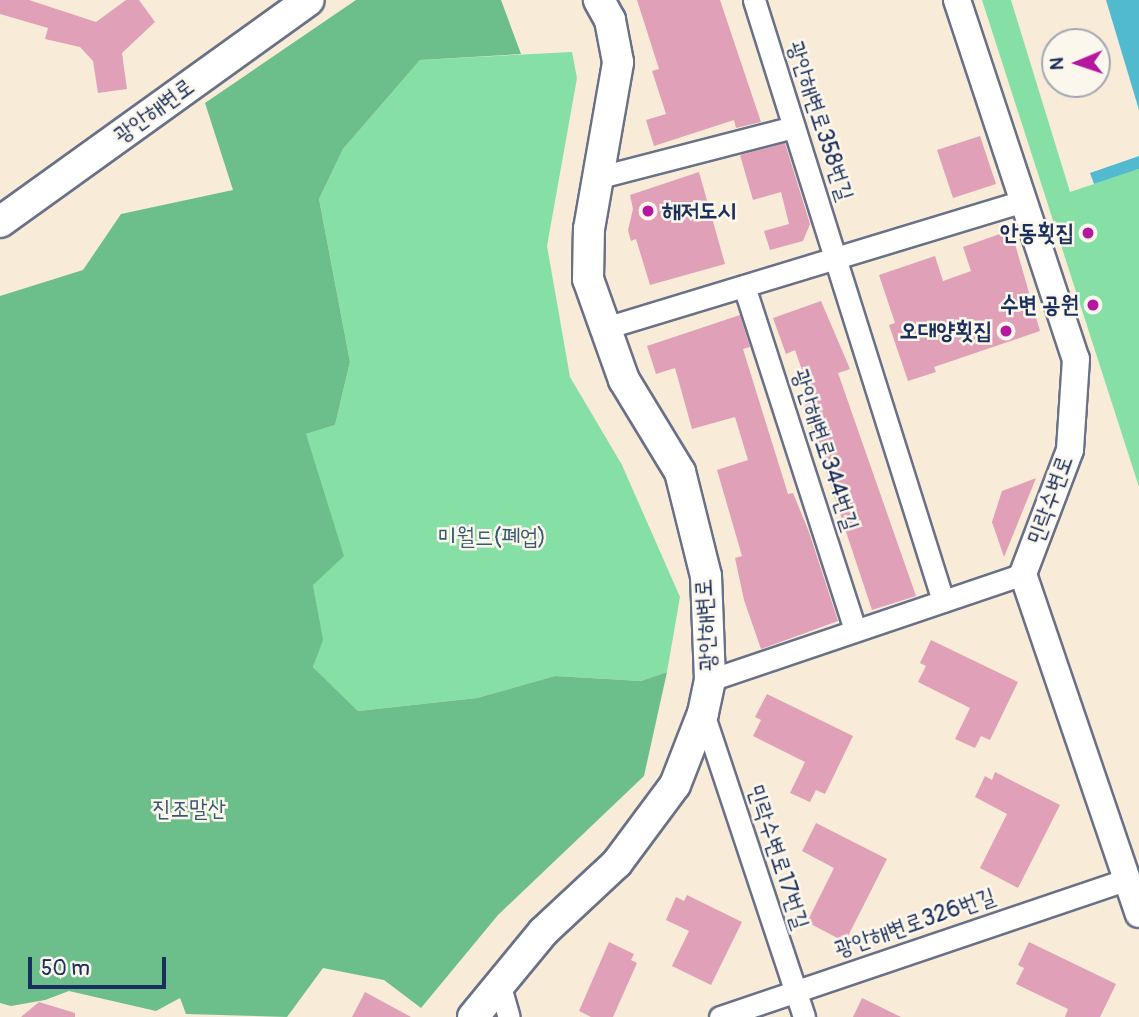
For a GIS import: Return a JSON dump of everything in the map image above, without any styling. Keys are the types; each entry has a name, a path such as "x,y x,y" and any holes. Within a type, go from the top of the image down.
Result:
{"main road":[{"name":"광안해변로","path":"0,222 309,0"},
{"name":"광안해변로","path":"474,1017 543,932 617,863 676,785 703,713 710,680 706,576 680,472 624,380 602,329 587,279 589,229 618,62 610,20 599,0"}],"street":[{"name":"광안해변로358번길","path":"754,0 835,258"},
{"name":"민락수변로","path":"957,0 1021,202 1076,359 1070,450 1023,574 1139,914"},
{"path":"600,177 794,127"},
{"path":"602,329 1021,202"},
{"path":"835,258 943,601"},
{"name":"광안해변로344번길","path":"744,286 855,631"},
{"path":"710,680 1023,574"},
{"name":"민락수변로17번길","path":"703,713 804,1017"},
{"name":"광안해변로326번길","path":"720,1017 1128,879"},
{"path":"499,983 509,1017"}],"green space":[{"name":"진조말산","path":"356,0 501,0 521,54 420,60 343,149 319,199 350,362 335,425 306,434 344,556 313,585 323,640 313,667 358,711 477,698 555,676 641,681 667,672 644,776 498,915 421,1008 384,980 323,968 287,1017 186,1014 180,998 156,1011 69,991 45,1000 11,1006 0,1003 0,296 83,270 121,214 233,190 205,103"},
{"path":"982,0 1011,0 1070,192 1139,169 1139,487"},
{"name":"미월드(폐업)","path":"572,52 577,78 547,246 570,377 622,465 680,597 667,672 641,681 555,676 477,698 358,711 313,667 322,640 313,585 306,434 335,425 350,362 319,199 343,149 420,60"}],"water":[{"path":"1106,0 1139,0 1139,110"},
{"path":"1139,156 1139,169 1094,184 1090,173"}],"building":[{"path":"0,0 29,0 96,22 126,0 139,0 155,22 122,53 127,89 98,93 93,61 80,47 45,39 48,28 0,14"},
{"path":"637,0 720,0 761,122 736,128 734,120 654,146 646,120 666,114 652,71 659,69"},
{"path":"980,136 996,184 953,198 937,150"},
{"path":"785,143 810,224 803,241 770,250 764,231 789,224 781,192 753,200 740,155"},
{"path":"699,172 725,264 650,285 636,239 631,241 628,230 633,209 630,195"},
{"path":"1011,230 1040,331 934,367 936,372 908,381 889,325 895,323 879,275 935,256 943,281 971,271 963,247"},
{"path":"821,301 850,369 838,373 916,596 872,610 802,399 811,396 795,350 786,354 773,318"},
{"path":"740,315 750,347 743,349 788,494 793,493 809,532 838,621 761,649 744,600 735,558 742,556 717,470 748,460 735,417 692,429 675,368 656,374 647,346"},
{"path":"1036,478 1004,557 992,522 1002,491"},
{"path":"931,640 1018,682 990,740 981,736 975,748 955,739 970,708 918,682 926,666 920,663"},
{"path":"767,694 853,736 825,794 816,790 810,802 790,793 805,762 753,736 761,720 755,717"},
{"path":"995,772 1060,805 1018,888 980,868 1007,814 975,797 985,776 992,780"},
{"path":"816,823 887,859 845,942 807,922 834,868 802,851"},
{"path":"687,895 742,922 711,985 672,966 689,931 666,920 676,897 684,901"},
{"path":"609,942 634,954 631,960 637,963 613,1017 591,1017 579,1011"},
{"path":"1029,942 1116,984 1100,1017 1065,1017 1068,1009 1016,984 1024,968 1018,965"},
{"path":"365,992 411,1017 352,1017"},
{"path":"862,998 901,1017 853,1017"},
{"path":"39,1002 75,1013 75,1017 21,1017"}],"place":[{"name":"해저도시","path":"648,211"},
{"name":"안동횟집","path":"1088,233"},
{"name":"수변 공원","path":"1093,305"},
{"name":"오대양횟집","path":"1006,331"}]}
